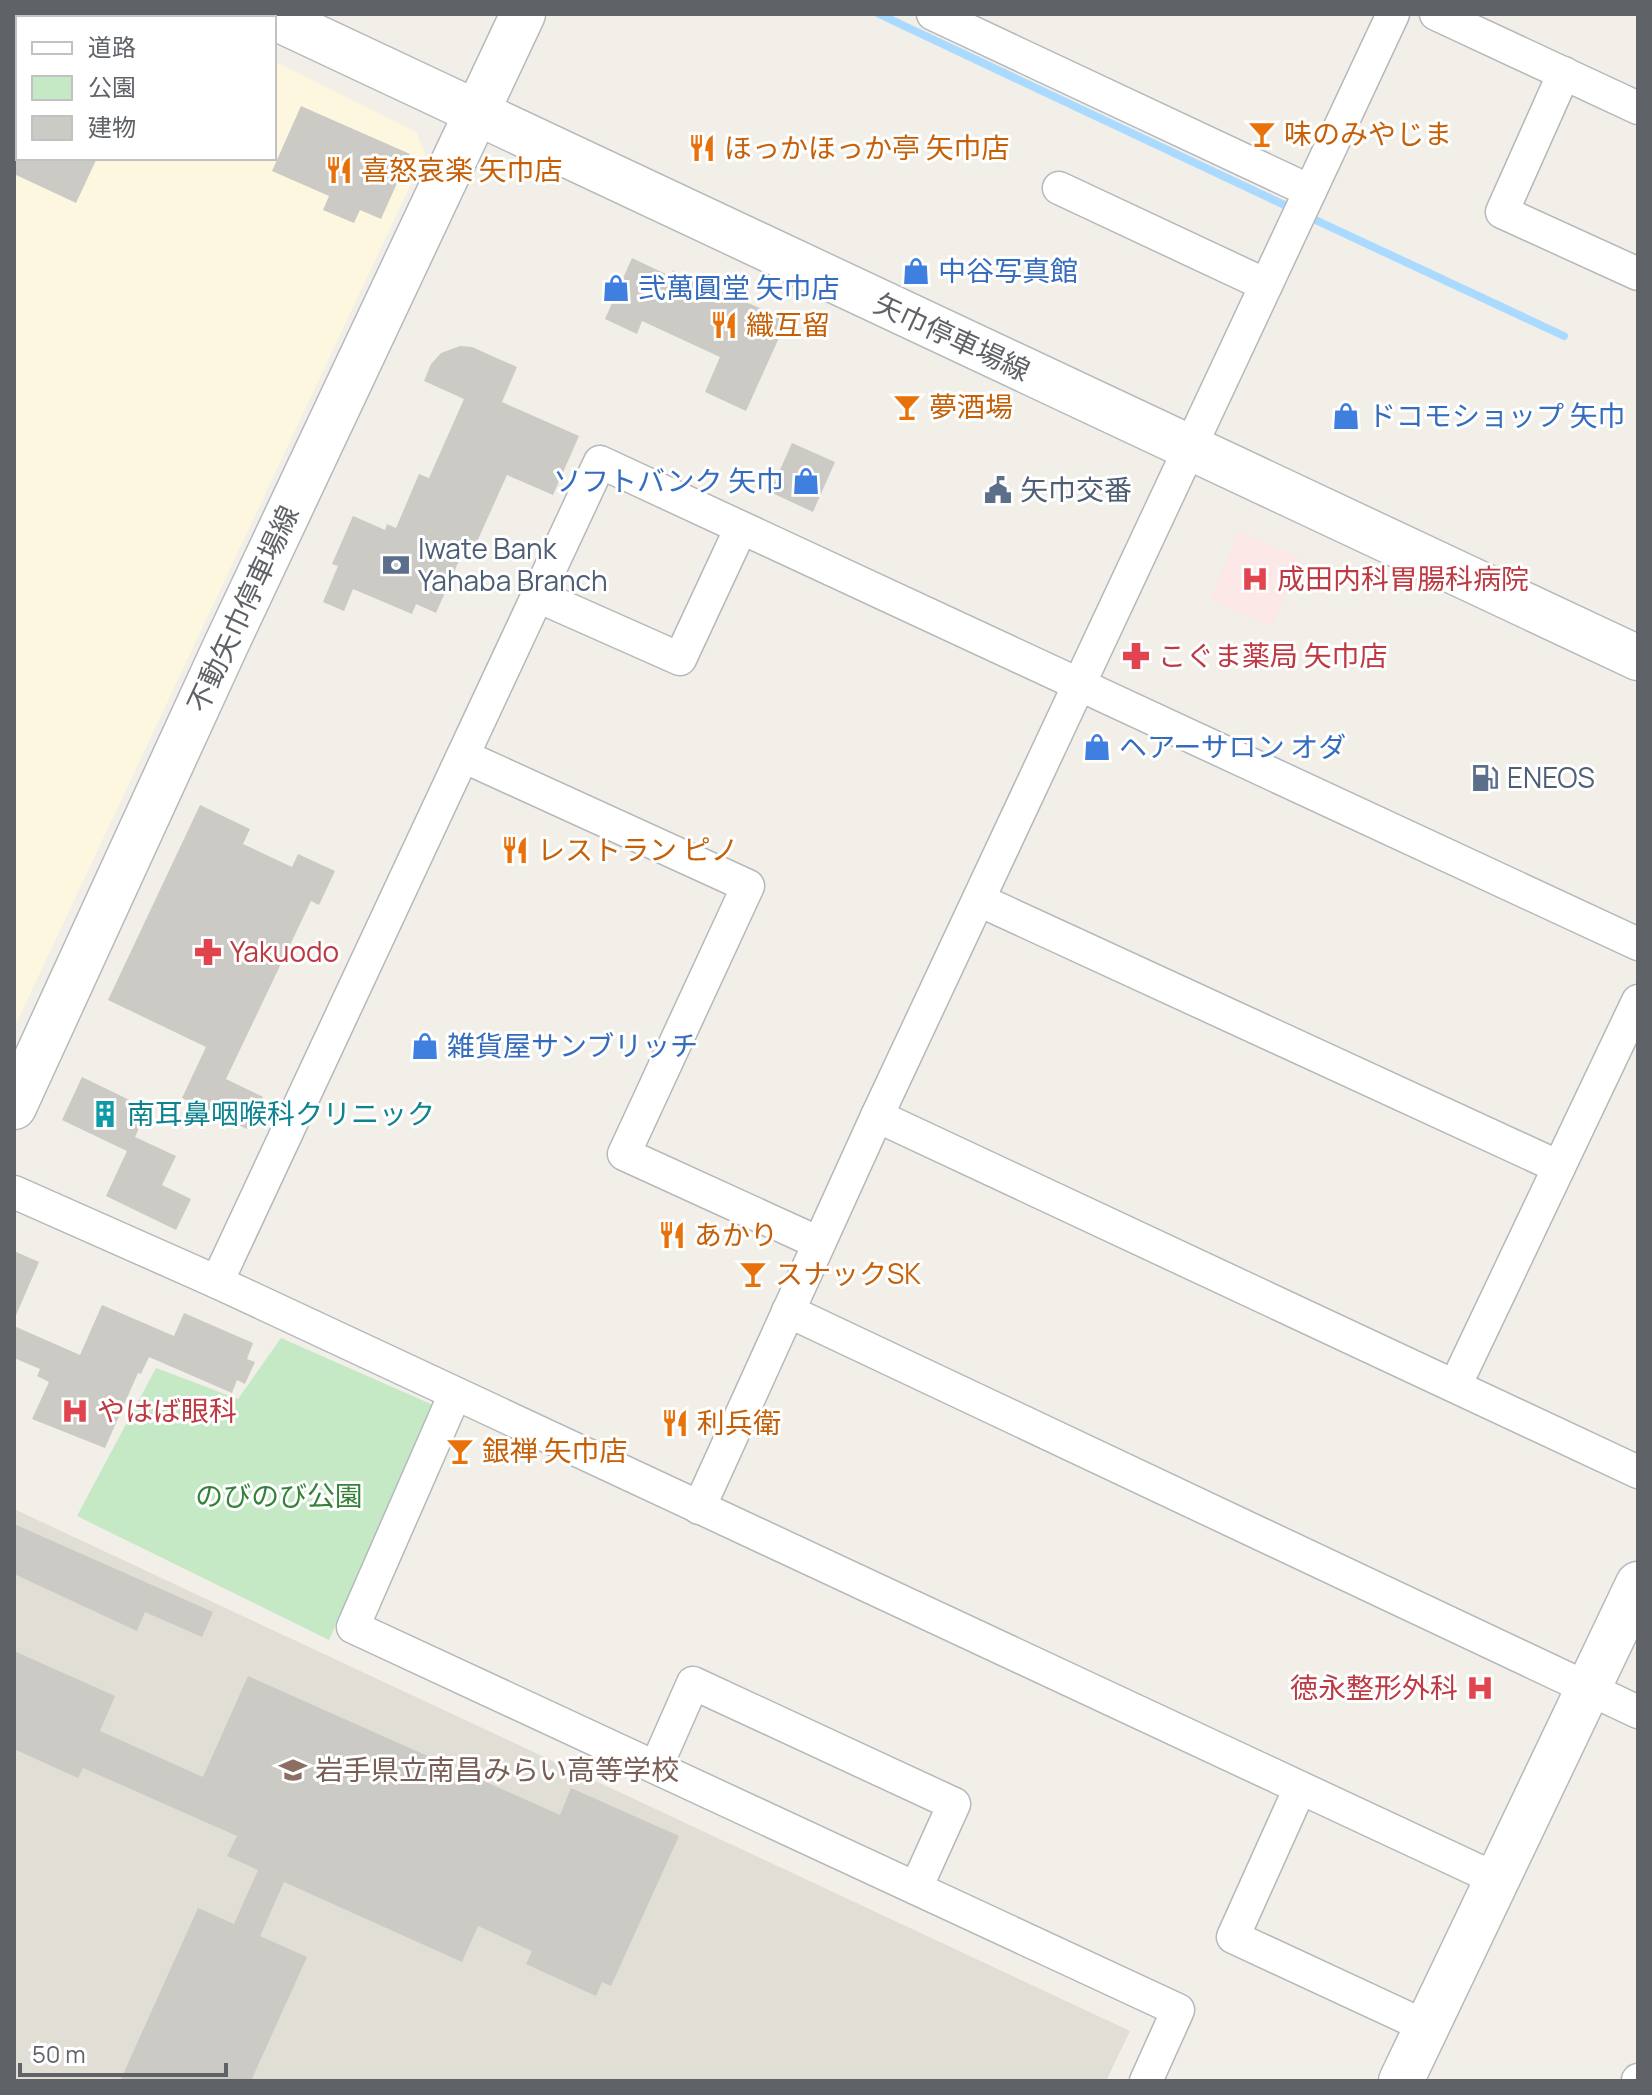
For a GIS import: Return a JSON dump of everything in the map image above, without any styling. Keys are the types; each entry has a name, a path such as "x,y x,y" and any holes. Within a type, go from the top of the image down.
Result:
{"main road":[{"name":"不動矢巾停車場線","path":"14,1107 231,632 523,14"},
{"name":"矢巾停車場線","path":"276,18 1638,658"},
{"path":"1401,2081 1638,1584"}],"street":[{"path":"933,14 1303,205"},
{"path":"699,1508 877,1116 1393,14"},
{"path":"1436,14 1638,108"},
{"path":"1564,73 1502,212 1638,274"},
{"path":"1059,188 1266,285"},
{"path":"217,1282 600,462 1638,944"},
{"path":"538,596 680,659 741,528"},
{"path":"463,756 748,886 624,1154 819,1243"},
{"path":"979,900 1559,1167"},
{"path":"1455,1386 1638,1001"},
{"path":"877,1116 1638,1472"},
{"path":"14,1192 217,1282 1496,1879"},
{"path":"788,1311 1638,1712"},
{"path":"455,1394 353,1627 1178,2010 1146,2081"},
{"path":"656,1767 693,1683 954,1804 916,1888"},
{"path":"1300,1788 1233,1937 1427,2027"}],"shaded area":[{"path":"177,14 181,16 20,16"},
{"path":"16,24 16,160 276,160 276,62 416,132 425,154 14,1028"},
{"name":"成田内科胃腸科病院","path":"1239,530 1300,558 1272,627 1210,600"},
{"name":"岩手県立南昌みらい高等学校","path":"14,1509 1130,2031 1106,2081 14,2081"}],"green space":[{"name":"のびのび公園","path":"281,1338 433,1405 329,1640 77,1516 156,1368 238,1399"}],"building":[{"path":"301,106 410,154 381,219 360,210 354,223 323,210 329,196 272,171"},
{"path":"14,158 96,160 76,203 14,174"},
{"path":"632,258 670,276 673,270 787,320 746,411 705,392 720,357 642,321 637,334 605,319"},
{"path":"460,346 472,347 517,367 502,402 579,436 553,495 507,475 476,544 468,540 436,613 416,604 412,614 353,589 344,611 323,602 338,566 332,564 353,516 385,530 387,524 396,528 419,474 429,478 464,399 424,381 431,364 441,353"},
{"path":"792,443 835,462 813,512 770,492"},
{"name":"Yakuodo","path":"200,805 250,829 243,844 292,867 298,854 335,871 319,905 311,901 226,1079 263,1097 247,1129 182,1098 206,1047 108,1000"},
{"path":"82,1077 148,1109 135,1137 176,1156 162,1185 191,1199 176,1230 106,1196 127,1151 62,1120"},
{"path":"14,1251 39,1262 14,1320"},
{"path":"102,1305 174,1336 184,1313 253,1343 247,1359 255,1362 245,1384 237,1380 232,1393 149,1357 141,1374 138,1373 105,1448 32,1419 49,1382 37,1376 40,1369 14,1358 14,1326 80,1355"},
{"path":"14,1524 213,1612 202,1637 145,1612 137,1631 14,1574"},
{"path":"14,1651 115,1696 100,1731 203,1777 248,1676 560,1815 571,1788 679,1836 611,1986 602,1982 596,1996 526,1964 532,1951 478,1926 462,1962 284,1882 260,1936 307,1957 251,2081 120,2081 198,1908 234,1924 258,1870 227,1856 237,1836 83,1768 78,1778 14,1749"}],"waterway":[{"path":"879,14 1295,210"},
{"path":"1307,216 1564,336"}],"place":[{"name":"味のみやじま","path":"1262,134"},
{"name":"ほっかほっか亭 矢巾店","path":"702,148"},
{"name":"喜怒哀楽 矢巾店","path":"339,170"},
{"name":"中谷写真館","path":"916,271"},
{"name":"弐萬圓堂 矢巾店","path":"616,288"},
{"name":"織互留","path":"724,325"},
{"name":"夢酒場","path":"907,407"},
{"name":"ドコモショップ 矢巾","path":"1346,416"},
{"name":"ソフトバンク 矢巾","path":"806,481"},
{"name":"矢巾交番","path":"998,490"},
{"name":"Iwate Bank Yahaba Branch","path":"396,565"},
{"name":"成田内科胃腸科病院","path":"1255,579"},
{"name":"こぐま薬局 矢巾店","path":"1136,656"},
{"name":"ヘアーサロン オダ","path":"1097,747"},
{"name":"ENEOS","path":"1485,778"},
{"name":"レストラン ピノ","path":"515,850"},
{"name":"Yakuodo","path":"208,952"},
{"name":"雑貨屋サンブリッチ","path":"425,1046"},
{"name":"南耳鼻咽喉科クリニック","path":"105,1114"},
{"name":"あかり","path":"672,1235"},
{"name":"スナックSK","path":"753,1274"},
{"name":"やはば眼科","path":"75,1411"},
{"name":"利兵衛","path":"675,1423"},
{"name":"銀禅 矢巾店","path":"460,1451"},
{"name":"徳永整形外科","path":"1480,1688"},
{"name":"岩手県立南昌みらい高等学校","path":"293,1770"}]}
